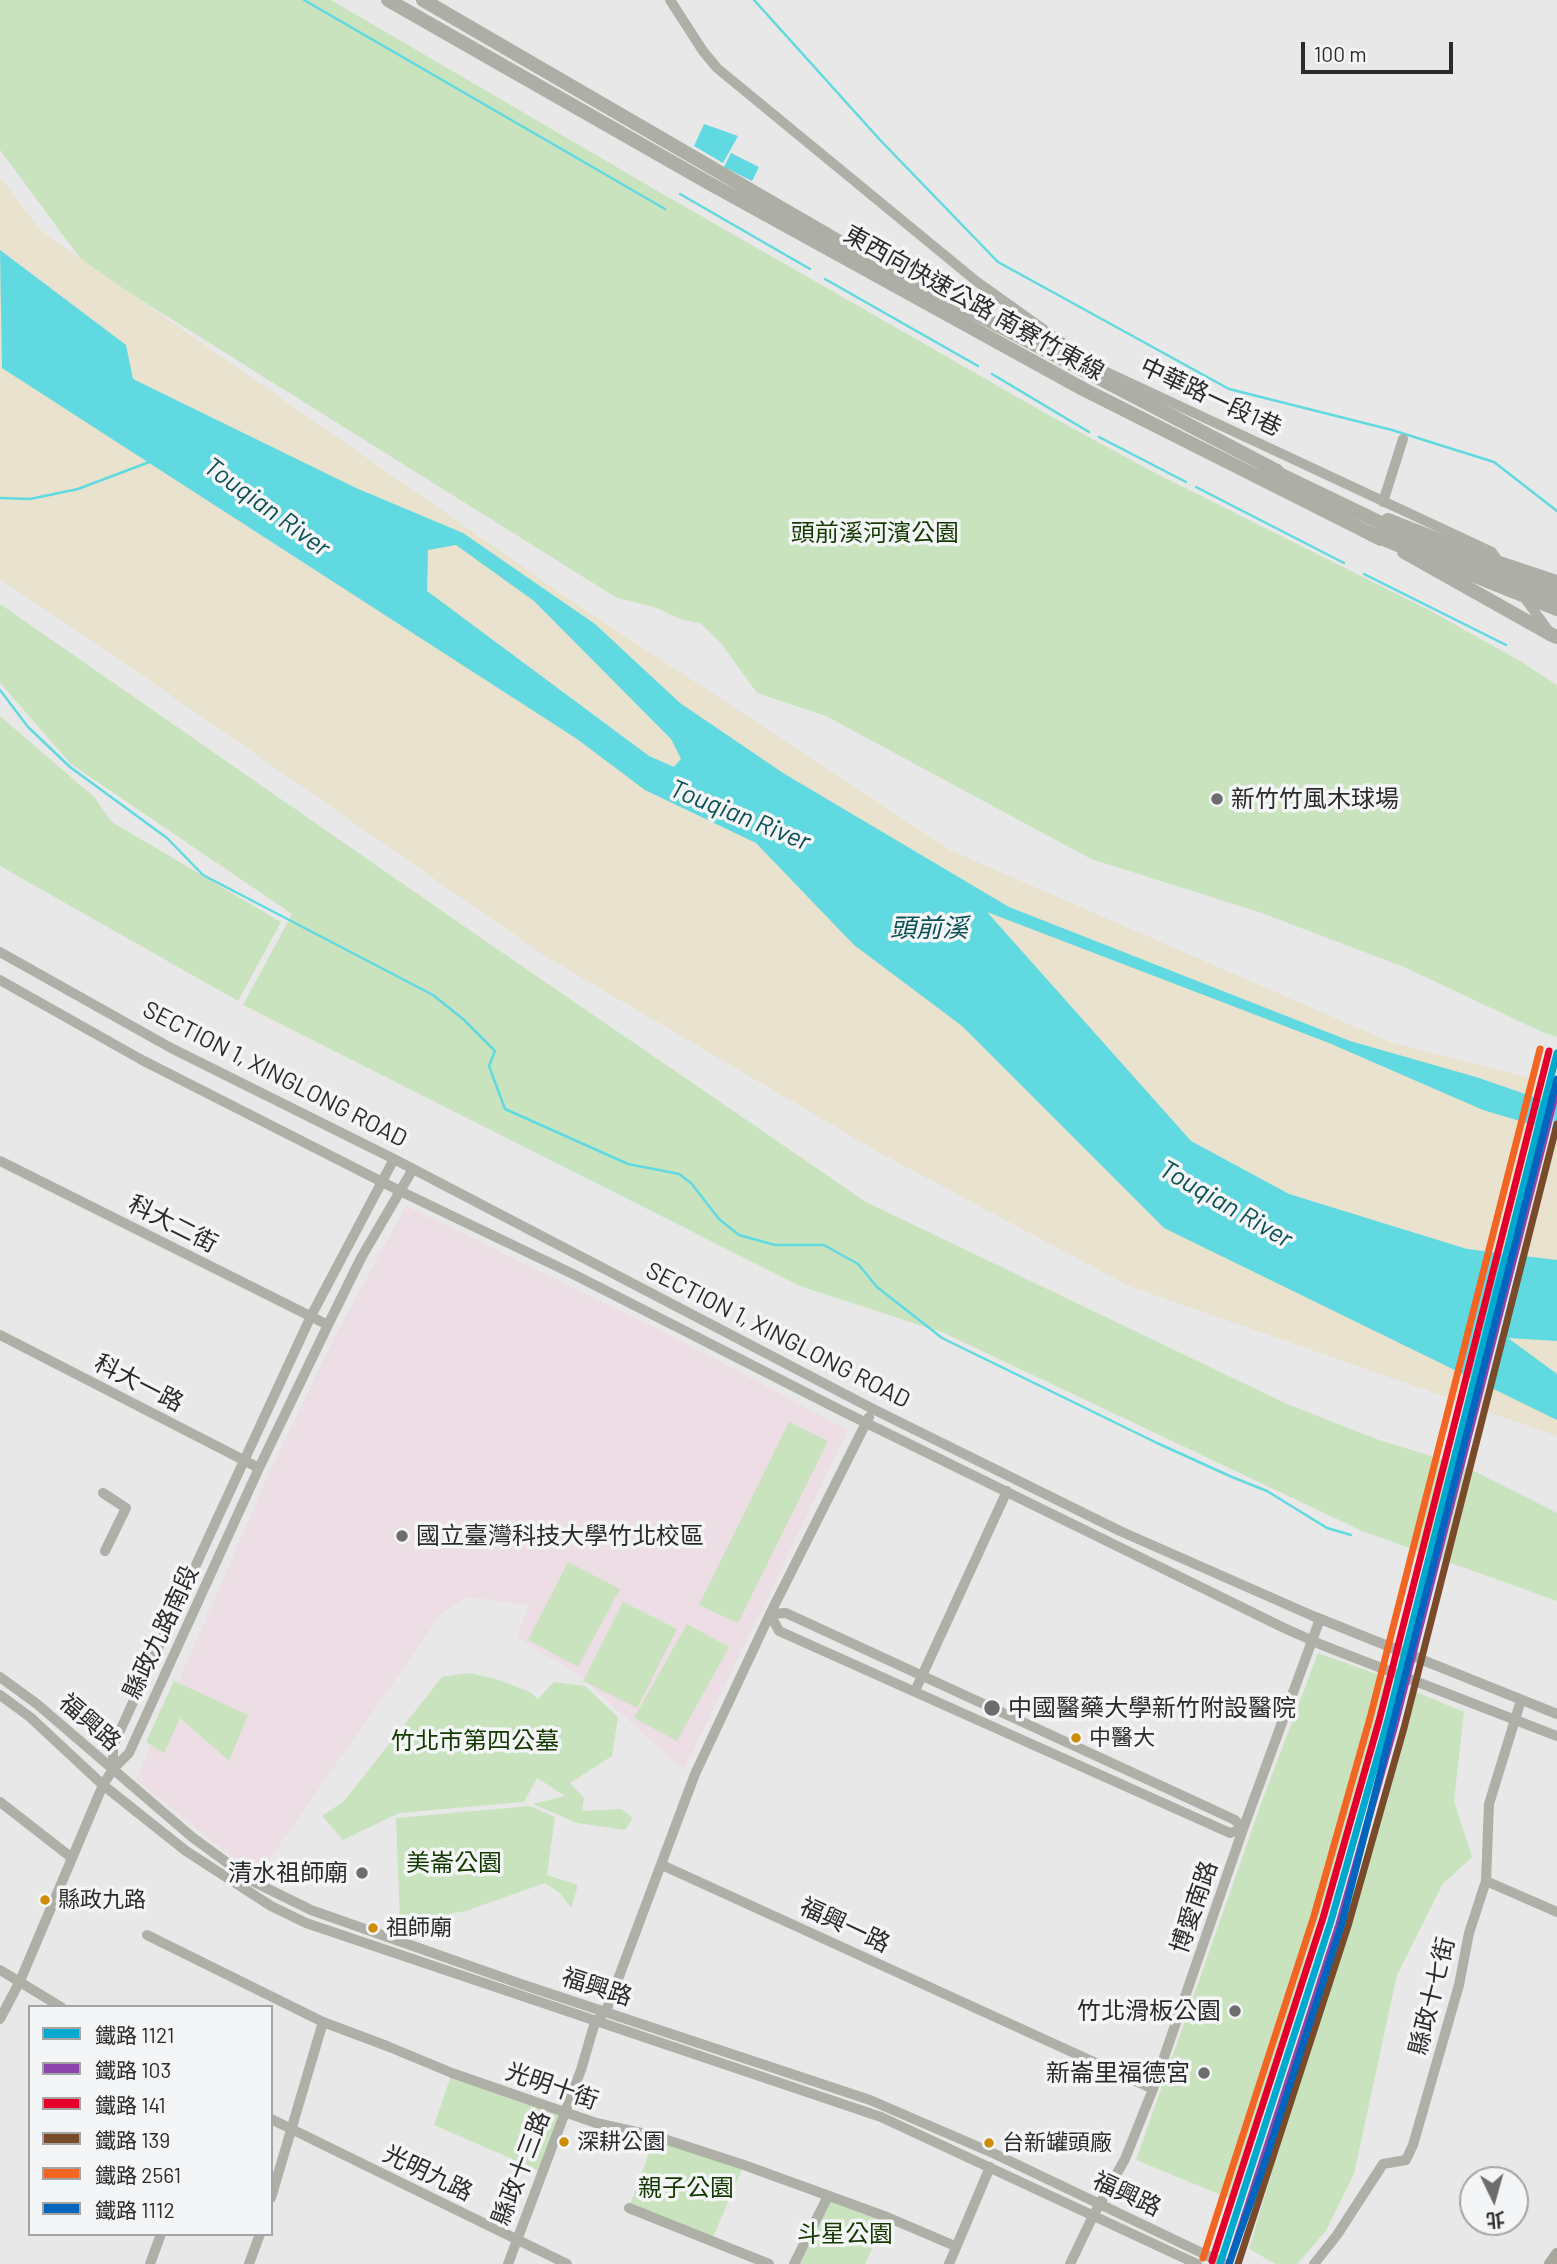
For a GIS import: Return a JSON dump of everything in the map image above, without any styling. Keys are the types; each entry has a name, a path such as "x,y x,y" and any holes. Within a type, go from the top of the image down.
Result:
{"highway":[{"name":"東西向快速公路 南寮竹東線","path":"388,0 707,181 1083,389 1371,534 1557,610"},
{"name":"東西向快速公路 南寮竹東線","path":"424,0 850,248 1265,467 1437,550 1557,595"},
{"path":"1265,467 1382,518 1487,559 1557,582"},
{"path":"1371,534 1555,637"}],"main road":[{"path":"1549,2264 1557,2254"}],"street":[{"name":"中華路一段1巷","path":"670,0 717,68 976,281 1098,368 1492,552 1555,637"},
{"path":"1382,502 1403,439"},
{"name":"SECTION 1, XINGLONG ROAD","path":"0,952 171,1048 394,1159 873,1409 1119,1531 1320,1619 1557,1714"},
{"name":"SECTION 1, XINGLONG ROAD","path":"0,980 142,1060 400,1191 1311,1640 1557,1736"},
{"name":"縣政九路南段","path":"113,1769 113,1746 312,1317 394,1159"},
{"name":"科大二街","path":"0,1161 328,1325"},
{"name":"縣政九路南段","path":"113,1769 129,1753 259,1468 328,1325 361,1258 413,1169"},
{"name":"科大一路","path":"0,1335 259,1468"},
{"path":"606,2011 695,1774 770,1614 873,1409"},
{"path":"915,1691 1007,1491"},
{"path":"103,1493 126,1508 105,1551"},
{"path":"786,1613 1235,1820 1243,1829 1230,1833 779,1631 770,1614 786,1613"},
{"name":"博愛南路","path":"1070,2264 1125,2159 1153,2089 1243,1829 1320,1619"},
{"name":"福興路","path":"0,1677 37,1704 202,1844 252,1881 288,1900 521,1984 870,2100 995,2154 1225,2264"},
{"name":"福興路","path":"0,1695 30,1717 103,1785 186,1851 271,1906 306,1923 881,2117 1197,2264"},
{"name":"縣政十七街","path":"1314,2264 1382,2164 1406,2160 1413,2145 1459,1985 1469,1933 1486,1881 1489,1804 1521,1700"},
{"path":"0,2019 20,1981 103,1785 113,1769"},
{"path":"0,1802 72,1858"},
{"name":"福興一路","path":"662,1865 1153,2089"},
{"path":"1486,1881 1557,1912"},
{"name":"光明十街","path":"147,1936 323,2022 452,2073 596,2123 655,2136 828,2196 956,2246"},
{"path":"0,1970 58,2005"},
{"name":"縣政十三路","path":"508,2264 581,2070 595,2022 606,2011"},
{"path":"273,2192 323,2022"},
{"name":"光明九路","path":"273,2120 567,2264"},
{"path":"949,2264 990,2167"},
{"path":"794,2264 828,2196"},
{"path":"629,2208 769,2264"},
{"path":"150,2264 160,2236"},
{"path":"249,2264 259,2236"}],"shaded area":[{"name":"國立臺灣科技大學竹北校區","path":"406,1206 664,1332 848,1430 684,1770 577,1674 516,1637 529,1605 468,1597 442,1613 257,1877 136,1780 268,1475 336,1334"}],"green space":[{"name":"頭前溪河濱公園","path":"0,0 331,0 1052,417 1159,475 1429,610 1557,685 1557,1037 1404,967 1259,912 1091,859 826,716 757,693 720,642 700,623 617,598 85,265 0,150"},
{"path":"0,604 866,1202 1287,1404 1379,1440 1464,1466 1557,1513 1557,1601 1362,1531 944,1333 800,1286 243,1005 292,914 71,764 0,683"},
{"path":"0,716 94,797 112,822 281,922 238,1001 0,866"},
{"path":"789,1422 828,1441 738,1623 699,1605"},
{"path":"568,1562 620,1589 578,1667 528,1640"},
{"path":"623,1602 677,1629 637,1708 583,1681"},
{"path":"687,1624 729,1647 677,1741 634,1718"},
{"path":"1318,1653 1393,1680 1231,2199 1136,2160 1261,1804"},
{"name":"竹北市第四公墓","path":"469,1673 496,1679 530,1692 538,1699 554,1682 585,1686 618,1717 612,1756 570,1783 584,1798 582,1811 621,1809 633,1818 625,1830 577,1823 533,1804 565,1796 537,1778 524,1802 399,1813 343,1840 322,1816 344,1801 442,1677"},
{"path":"174,1681 248,1715 229,1761 180,1718 164,1753 146,1742"},
{"path":"1414,1691 1464,1712 1454,1801 1472,1857 1442,1885 1397,1975 1354,2174 1326,2231 1297,2264 1276,2264 1249,2249"},
{"name":"美崙公園","path":"530,1806 555,1817 547,1875 578,1885 571,1908 560,1893 545,1883 466,1911 400,1922 396,1818"},
{"name":"深耕公園","path":"452,2073 564,2113 542,2172 434,2125"},
{"name":"親子公園","path":"655,2136 744,2165 711,2242 629,2208"},
{"name":"斗星公園","path":"828,2196 887,2217 865,2264 794,2264"}],"sand":[{"path":"0,177 41,231 575,603 952,851 1390,1042 1557,1085 1557,1436 1129,1286 880,1153 545,956 0,579"}],"water":[{"path":"704,124 738,136 723,163 694,146"},
{"path":"731,153 759,167 752,181 724,167"},
{"name":"頭前溪","path":"0,250 126,345 133,379 356,488 463,533 595,624 680,703 783,773 1009,907 1350,1041 1476,1077 1557,1105 1557,1132 1483,1110 1329,1043 987,912 1191,1141 1289,1194 1467,1249 1557,1260 1557,1341 1508,1338 1557,1374 1557,1420 1164,1228 962,1026 854,945 756,843 645,790 577,739 2,368","holes":["456,545 534,601 671,739 681,759 674,767 649,756 427,591 428,550"]}],"pier":[{"path":"1543,1096 1557,1101 1551,1134 1535,1129"},
{"path":"1504,1250 1521,1252 1486,1389 1470,1381"}],"waterway":[{"path":"304,0 665,209"},
{"path":"754,0 881,141 998,262 1229,389 1392,430 1494,462 1557,511"},
{"path":"680,194 810,269"},
{"path":"825,279 978,366"},
{"path":"992,374 1089,432"},
{"path":"1099,437 1186,482"},
{"path":"0,498 30,499 78,489 152,461"},
{"path":"1196,487 1344,563"},
{"path":"1364,574 1506,645"},
{"path":"0,690 28,727 70,767 167,838 203,875 433,995 463,1019 495,1051 489,1066 505,1109 628,1164 679,1174 691,1183 719,1219 739,1235 775,1245 824,1245 858,1264 877,1287 942,1338 1157,1443 1267,1491 1327,1528 1351,1535"}],"rail line":[{"name":"2561","path":"1203,2258 1314,1916 1370,1718 1540,1049"},
{"name":"141","path":"1212,2261 1323,1918 1379,1721 1549,1051"},
{"name":"1121","path":"1220,2264 1331,1921 1387,1723 1557,1053"},
{"name":"1112","path":"1229,2264 1342,1923 1557,1079"},
{"name":"103","path":"1229,2264 1339,1924 1395,1725 1557,1089"},
{"name":"139","path":"1238,2264 1348,1926 1404,1728 1557,1124"}],"place":[{"name":"新竹竹風木球場","path":"1217,799"},
{"name":"國立臺灣科技大學竹北校區","path":"402,1536"},
{"name":"中國醫藥大學新竹附設醫院","path":"992,1708"},
{"name":"中醫大","path":"1076,1738"},
{"name":"清水祖師廟","path":"362,1873"},
{"name":"縣政九路","path":"45,1900"},
{"name":"祖師廟","path":"373,1928"},
{"name":"竹北滑板公園","path":"1235,2011"},
{"name":"新崙里福德宮","path":"1204,2073"},
{"name":"深耕公園","path":"564,2142"},
{"name":"台新罐頭廠","path":"989,2143"}],"water label":[{"name":"Touqian River","path":"267,507"},
{"name":"Touqian River","path":"740,815"},
{"name":"Touqian River","path":"1226,1204"}]}
